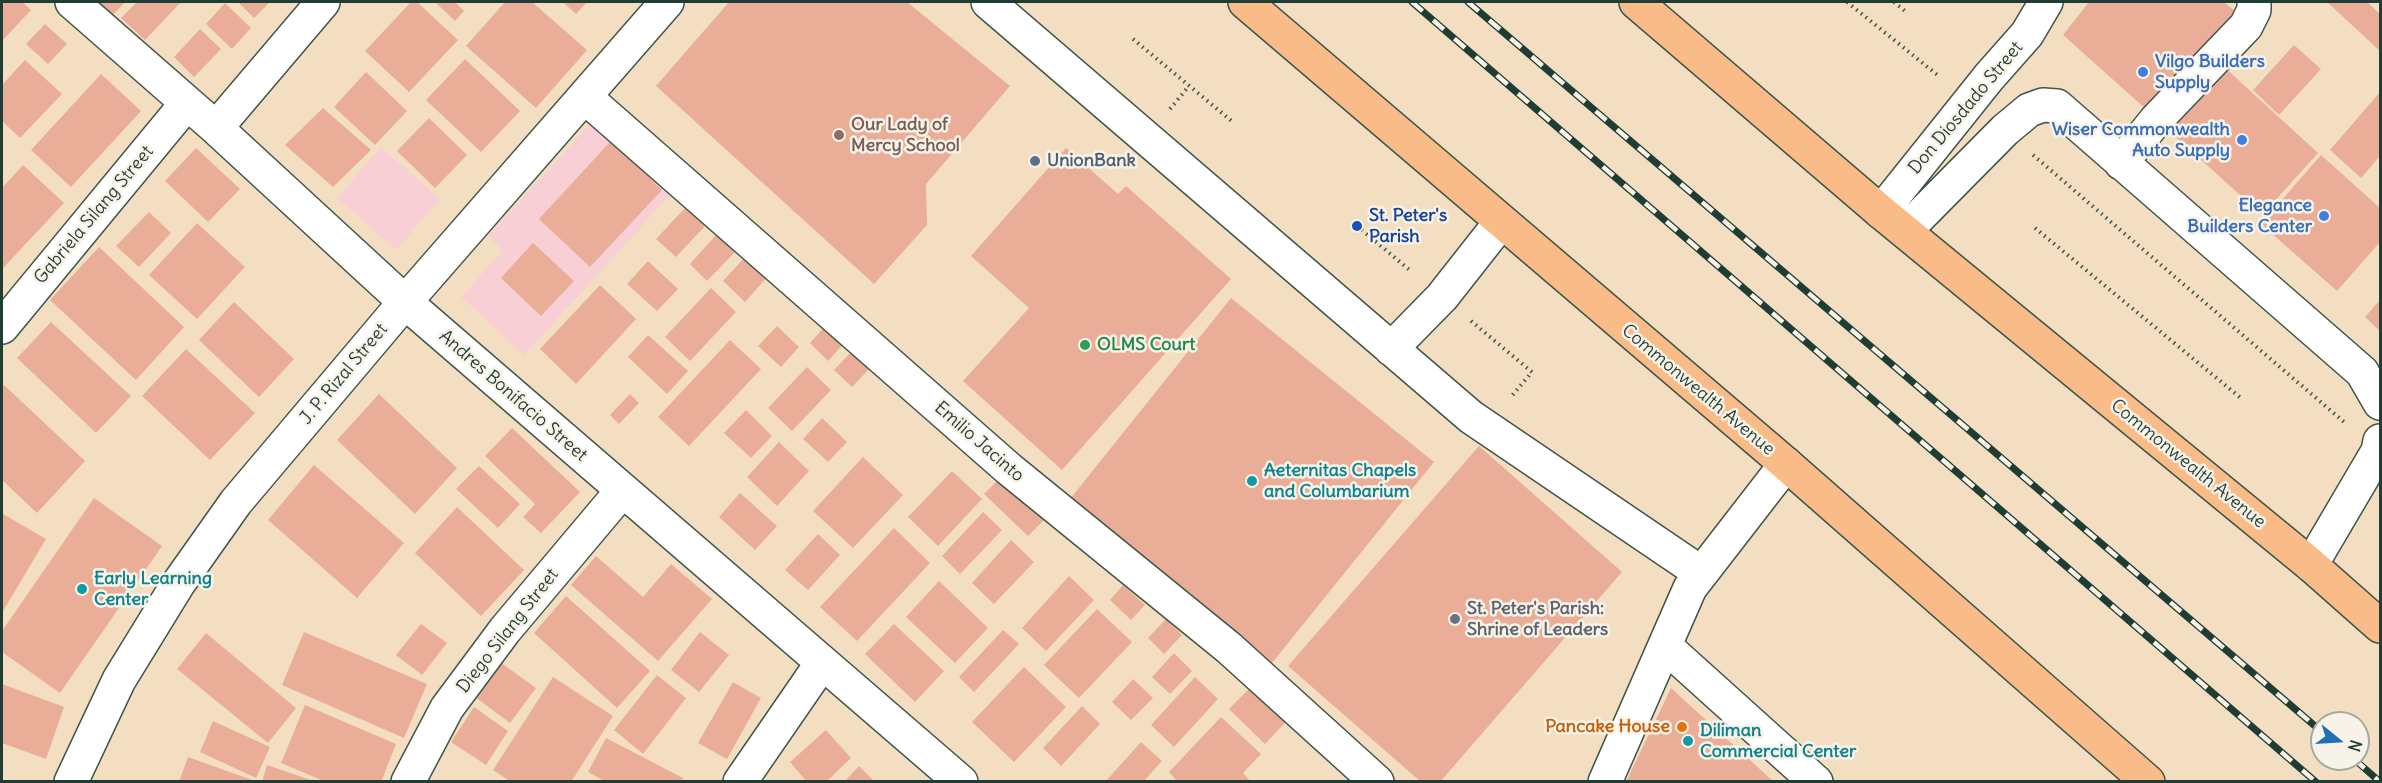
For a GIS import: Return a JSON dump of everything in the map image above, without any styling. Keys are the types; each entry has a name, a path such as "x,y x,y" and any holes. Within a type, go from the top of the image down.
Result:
{"main road":[{"name":"Commonwealth Avenue","path":"1245,2 1786,464 2148,782"},
{"name":"Commonwealth Avenue","path":"1636,2 1893,221 2311,565 2380,626"}],"street":[{"name":"Andres Bonifacio Street","path":"72,2 216,128 405,302 961,782"},
{"path":"216,128 323,2"},
{"name":"J. P. Rizal Street","path":"71,782 119,680 178,584 236,502 405,302 667,2"},
{"path":"988,2 1471,417 1701,573"},
{"name":"Don Diosdado Street","path":"1893,221 1969,101 2027,34 2046,2"},
{"path":"2121,163 2156,120 2246,26 2254,10 2254,2"},
{"name":"Emilio Jacinto","path":"585,97 1009,469 1229,648 1377,782"},
{"name":"Gabriela Silang Street","path":"2,327 187,103"},
{"path":"1893,221 2029,110 2049,104 2057,106 2362,372 2380,403"},
{"path":"1391,349 1442,297 1501,222"},
{"path":"2311,565 2379,446"},
{"path":"1605,782 1690,588 1786,464"},
{"name":"Diego Silang Street","path":"408,782 447,708 506,630 622,491"},
{"path":"1665,646 1816,782"},
{"path":"740,782 822,663"}],"path":[{"path":"1847,2 1969,101"},
{"path":"1894,2 1905,11 1908,9"},
{"path":"1133,39 1234,123"},
{"path":"2005,130 2379,446"},
{"path":"2035,228 2242,399"}],"shaded area":[{"path":"597,117 675,190 524,355 461,297 503,251 488,236"},
{"path":"381,147 440,199 396,250 337,198"}],"building":[{"path":"2,2 22,2 31,10 3,40"},
{"path":"96,2 125,2 112,16"},
{"path":"137,2 181,2 145,40 121,18"},
{"path":"238,2 270,2 254,18"},
{"path":"411,2 417,2 458,40 409,92 365,51"},
{"path":"435,2 455,2 464,11 455,21"},
{"path":"505,2 532,2 587,50 536,108 466,46"},
{"path":"563,2 587,2 576,14"},
{"name":"Our Lady of Mercy School","path":"729,2 907,2 1010,86 926,184 927,225 874,284 656,86"},
{"name":"Vilgo Builders Supply","path":"2089,2 2224,2 2235,11 2147,110 2063,35"},
{"path":"2327,2 2367,2 2380,14 2380,51"},
{"path":"225,3 251,28 232,49 206,24"},
{"path":"45,24 67,44 48,64 26,44"},
{"path":"200,29 221,49 194,77 174,57"},
{"path":"2294,45 2321,69 2279,115 2253,90"},
{"path":"465,59 520,111 481,152 426,100"},
{"path":"25,60 62,94 20,138 2,121 2,85"},
{"name":"Wiser Commonwealth Auto Supply","path":"2222,65 2318,153 2262,215 2166,128"},
{"path":"366,72 407,111 375,145 334,107"},
{"path":"101,74 141,111 71,187 31,150"},
{"path":"2380,92 2380,156 2361,178 2330,150"},
{"path":"323,108 371,150 333,187 285,145"},
{"path":"429,118 467,155 435,188 397,151"},
{"path":"611,141 662,190 590,267 539,219"},
{"path":"196,148 240,189 208,222 165,181"},
{"name":"OLMS Court","path":"1066,148 1118,194 1126,186 1231,279 1062,470 963,381 1029,308 971,256"},
{"name":"Elegance Builders Center","path":"2321,155 2380,208 2380,242 2337,291 2261,224"},
{"path":"23,165 64,203 3,268 2,188"},
{"path":"685,208 705,226 676,257 656,239"},
{"path":"149,212 171,233 139,267 116,246"},
{"path":"197,223 245,267 197,319 149,275"},
{"path":"717,234 736,251 707,281 690,264"},
{"path":"533,243 574,281 541,316 501,278"},
{"path":"99,247 184,327 136,380 50,300"},
{"path":"747,255 769,275 745,302 723,281"},
{"path":"648,261 678,289 657,311 627,284"},
{"path":"600,285 636,319 576,384 540,349"},
{"path":"711,288 736,312 690,361 665,337"},
{"name":"Aeternitas Chapels and Columbarium","path":"1231,298 1434,462 1272,663 1070,499"},
{"path":"2380,300 2380,331 2365,317"},
{"path":"234,302 294,359 259,397 199,340"},
{"path":"51,322 131,396 96,433 17,358"},
{"path":"829,322 847,340 828,361 810,343"},
{"path":"777,326 799,347 781,367 758,346"},
{"path":"648,335 688,371 667,394 628,357"},
{"path":"730,340 761,369 689,446 658,417"},
{"path":"186,349 255,413 210,460 142,396"},
{"path":"854,349 872,366 852,387 834,370"},
{"path":"807,367 831,390 792,431 768,408"},
{"path":"4,385 85,461 37,513 2,480 2,388"},
{"path":"379,394 457,468 415,514 337,440"},
{"path":"630,394 639,403 619,424 610,415"},
{"path":"746,410 772,436 751,458 724,433"},
{"path":"822,418 847,442 828,462 803,439"},
{"path":"512,428 580,492 541,533 523,517 535,504 485,456"},
{"path":"779,442 809,471 777,506 747,477"},
{"name":"St. Peter's Parish: Shrine of Leaders","path":"1479,446 1622,572 1440,782 1421,782 1288,666"},
{"path":"863,457 903,495 853,548 813,511"},
{"path":"314,465 404,543 357,598 268,520"},
{"path":"479,466 520,504 498,528 456,489"},
{"path":"952,471 982,499 938,546 908,517"},
{"path":"1001,477 1045,519 1028,536 984,494"},
{"path":"740,493 777,526 755,550 719,517"},
{"name":"Early Learning Center","path":"94,498 162,546 60,693 2,652 2,631"},
{"path":"457,507 524,570 481,616 415,553"},
{"path":"983,512 1002,530 960,574 942,556"},
{"path":"3,514 46,539 3,611 2,517"},
{"path":"894,528 930,563 857,641 820,607"},
{"path":"818,534 840,555 808,590 785,570"},
{"path":"1011,540 1034,562 994,604 972,583"},
{"path":"596,556 643,597 671,564 712,599 658,661 571,585"},
{"path":"1069,576 1094,600 1046,651 1022,628"},
{"path":"939,581 988,628 955,663 906,617"},
{"path":"1123,585 1145,605 1131,620 1110,600"},
{"path":"566,596 650,671 617,708 534,633"},
{"path":"1097,609 1132,642 1079,698 1044,665"},
{"path":"1166,619 1182,635 1164,654 1148,638"},
{"path":"421,624 447,643 422,675 396,655"},
{"path":"894,624 944,671 915,702 865,654"},
{"path":"1003,630 1019,644 974,692 959,677"},
{"path":"304,632 427,684 404,738 282,685"},
{"path":"700,632 729,655 699,692 671,670"},
{"path":"206,633 296,708 268,743 177,669"},
{"path":"1174,653 1192,671 1170,694 1152,677"},
{"path":"500,662 536,688 510,723 475,697"},
{"path":"1024,667 1066,707 1014,762 972,722"},
{"path":"657,675 686,698 643,754 614,730"},
{"path":"553,677 613,716 571,782 511,782 493,770"},
{"path":"1195,677 1218,699 1174,747 1151,725"},
{"path":"1133,679 1153,698 1131,720 1112,702"},
{"path":"1259,679 1295,712 1265,744 1229,709"},
{"path":"733,682 761,698 727,759 698,743"},
{"path":"2,684 64,707 46,759 2,743"},
{"name":"Diliman Commercial Center","path":"1671,688 1774,782 1626,782"},
{"path":"305,705 396,744 381,782 326,782 281,763"},
{"path":"1082,706 1100,724 1061,766 1043,748"},
{"path":"474,707 508,731 486,765 451,742"},
{"path":"1221,717 1261,754 1243,773 1251,782 1178,782 1169,772"},
{"path":"213,721 270,747 256,778 200,752"},
{"path":"826,730 851,758 826,782 807,782 790,762"},
{"path":"606,738 683,778 682,782 606,782 588,772"},
{"path":"1141,742 1162,761 1143,782 1105,782"},
{"path":"188,757 255,781 255,782 179,782"},
{"path":"267,765 314,781 314,782 262,782"},
{"path":"859,766 875,782 844,782"}],"railway":[{"path":"1412,2 2316,782"},
{"path":"1468,2 2310,722"},
{"path":"2368,771 2380,782"}],"place":[{"name":"Vilgo Builders Supply","path":"2143,72"},
{"name":"Our Lady of Mercy School","path":"839,135"},
{"name":"Wiser Commonwealth Auto Supply","path":"2242,140"},
{"name":"UnionBank","path":"1035,161"},
{"name":"Elegance Builders Center","path":"2324,216"},
{"name":"St. Peter's Parish","path":"1357,226"},
{"name":"OLMS Court","path":"1085,345"},
{"name":"Aeternitas Chapels and Columbarium","path":"1252,481"},
{"name":"Early Learning Center","path":"82,589"},
{"name":"St. Peter's Parish: Shrine of Leaders","path":"1455,619"},
{"name":"Pancake House","path":"1682,727"},
{"name":"Diliman Commercial Center","path":"1688,741"}]}
